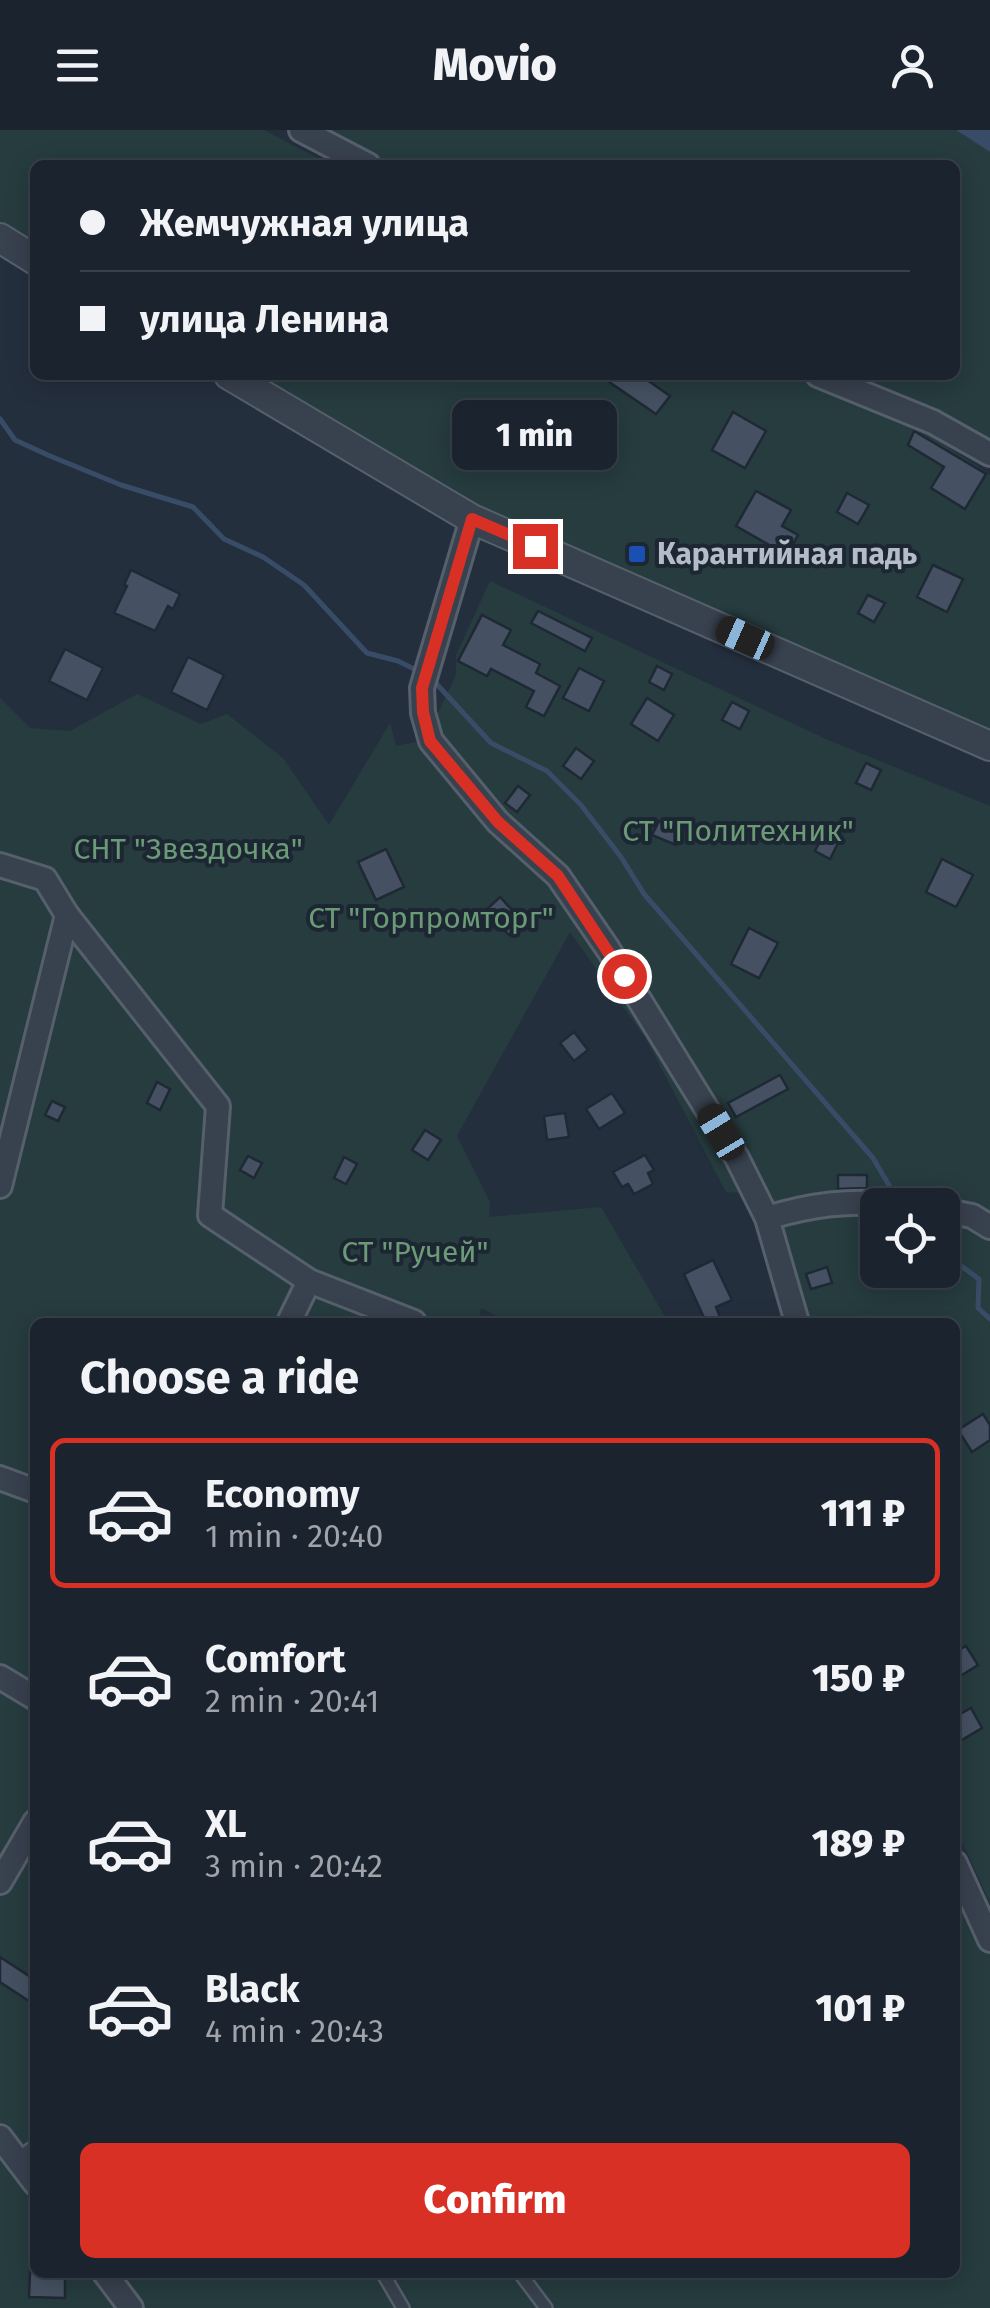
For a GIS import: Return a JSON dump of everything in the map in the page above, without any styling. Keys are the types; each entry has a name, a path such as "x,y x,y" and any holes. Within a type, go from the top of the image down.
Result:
{"street":[{"path":"301,130 358,160"},
{"path":"0,238 30,257"},
{"path":"238,380 472,519 990,746"},
{"path":"830,380 933,422 990,454"},
{"path":"472,519 422,688 430,741 498,822 558,876 710,1113 766,1218 796,1318"},
{"path":"0,865 46,879 67,915 218,1106 210,1215 308,1280 404,1318"},
{"path":"0,1186 67,915"},
{"path":"766,1218 813,1204 860,1204"},
{"path":"960,1214 990,1227"},
{"path":"291,1318 308,1280"},
{"path":"0,1478 30,1489"},
{"path":"0,1676 30,1695"},
{"path":"0,1882 30,1831"},
{"path":"960,1874 990,1940"},
{"path":"0,2137 26,2152"},
{"path":"108,2278 131,2308"}],"lane":[{"path":"385,2278 402,2308"},
{"path":"523,2278 546,2308"}],"green space":[{"path":"0,130 264,130 321,160 30,160 30,242 0,223"},
{"path":"306,130 956,130 990,152 990,452 849,380 960,380 960,160 360,160"},
{"path":"253,380 801,380 921,429 990,475 990,738 498,518"},
{"path":"490,581 826,739 990,806 990,1903 960,1837 960,1318 803,1318 776,1229 772,1195 726,1192 646,1039 570,932 457,1136 490,1202 489,1217 601,1207 666,1318 500,1318 481,1308 479,1318 30,1318 30,2278 960,2278 960,1884 990,1917 990,2308 0,2308 0,698 30,728 70,731 137,694 201,724 227,714 283,758 329,825 390,723 396,746 435,738 437,715 456,675 456,655"}],"water":[{"path":"956,130 990,130 990,152"}],"building":[{"path":"606,380 647,380 670,396 656,414"},
{"path":"585,412 601,423 592,437 576,426"},
{"path":"733,412 766,431 745,468 712,450"},
{"path":"914,431 986,474 965,509 931,488 944,467 908,445"},
{"path":"756,491 791,510 782,526 798,535 785,559 767,553 771,546 736,526"},
{"path":"847,493 869,505 858,524 837,512"},
{"path":"933,565 963,579 947,612 917,597"},
{"path":"131,570 180,594 173,609 168,606 155,631 114,613"},
{"path":"868,595 885,603 874,622 858,613"},
{"path":"538,611 592,638 585,651 531,623"},
{"path":"482,615 511,630 503,645 540,664 536,673 560,686 544,716 526,707 534,691 491,669 487,676 458,661"},
{"path":"65,649 103,668 87,700 49,681"},
{"path":"188,657 224,675 207,710 171,692"},
{"path":"657,666 672,674 664,690 649,682"},
{"path":"579,668 604,681 589,711 563,698"},
{"path":"647,698 674,715 658,741 631,724"},
{"path":"732,702 749,711 740,729 722,720"},
{"path":"576,748 594,761 581,779 563,766"},
{"path":"866,763 881,770 871,790 856,783"},
{"path":"518,786 530,795 517,812 505,803"},
{"path":"659,821 682,833 676,845 652,835"},
{"path":"825,831 840,839 830,859 815,851"},
{"path":"386,849 404,887 376,900 358,862"},
{"path":"942,859 973,875 956,907 926,892"},
{"path":"500,897 523,922 509,935 485,911"},
{"path":"749,928 778,943 759,978 731,964"},
{"path":"574,1032 588,1050 574,1061 560,1043"},
{"path":"780,1075 788,1089 736,1117 728,1103"},
{"path":"157,1082 170,1089 160,1110 147,1103"},
{"path":"612,1093 625,1113 599,1129 586,1109"},
{"path":"52,1101 65,1107 58,1121 45,1115"},
{"path":"565,1113 569,1137 547,1140 544,1116"},
{"path":"425,1130 441,1140 428,1160 412,1150"},
{"path":"645,1155 654,1170 648,1173 653,1184 634,1194 628,1184 622,1187 613,1172"},
{"path":"248,1156 262,1163 254,1178 240,1170"},
{"path":"344,1157 357,1164 346,1184 334,1178"},
{"path":"838,1175 867,1175 867,1188 838,1189"},
{"path":"713,1260 732,1300 716,1307 720,1318 704,1318 684,1274"},
{"path":"827,1267 832,1283 811,1289 806,1274"},
{"path":"983,1414 990,1425 990,1440 972,1452 960,1429"},
{"path":"966,1646 978,1665 962,1675 960,1672 960,1649"},
{"path":"971,1708 982,1728 960,1741 960,1714"},
{"path":"0,1957 30,1977 30,2002 0,1982"},
{"path":"30,2272 30,2278 65,2278 65,2298 29,2297"}],"waterway":[{"path":"0,419 15,440 50,456 121,485 193,507 224,539 263,557 304,585 367,653 418,671"},
{"path":"432,679 491,743 547,771 581,805 644,894 873,1158 891,1188"},
{"path":"960,1265 979,1279 978,1308 990,1319"}],"place":[{"name":"Карантийная падь","path":"637,554"}],"route":[{"path":"535,546 472,519 422,688 423,712 430,741 498,822 558,876 624,976"}],"park label":[{"name":"СТ \"Политехник\"","path":"738,831"},
{"name":"СНТ \"Звездочка\"","path":"188,849"},
{"name":"СТ \"Горпромторг\"","path":"431,918"},
{"name":"СТ \"Ручей\"","path":"415,1252"}]}
